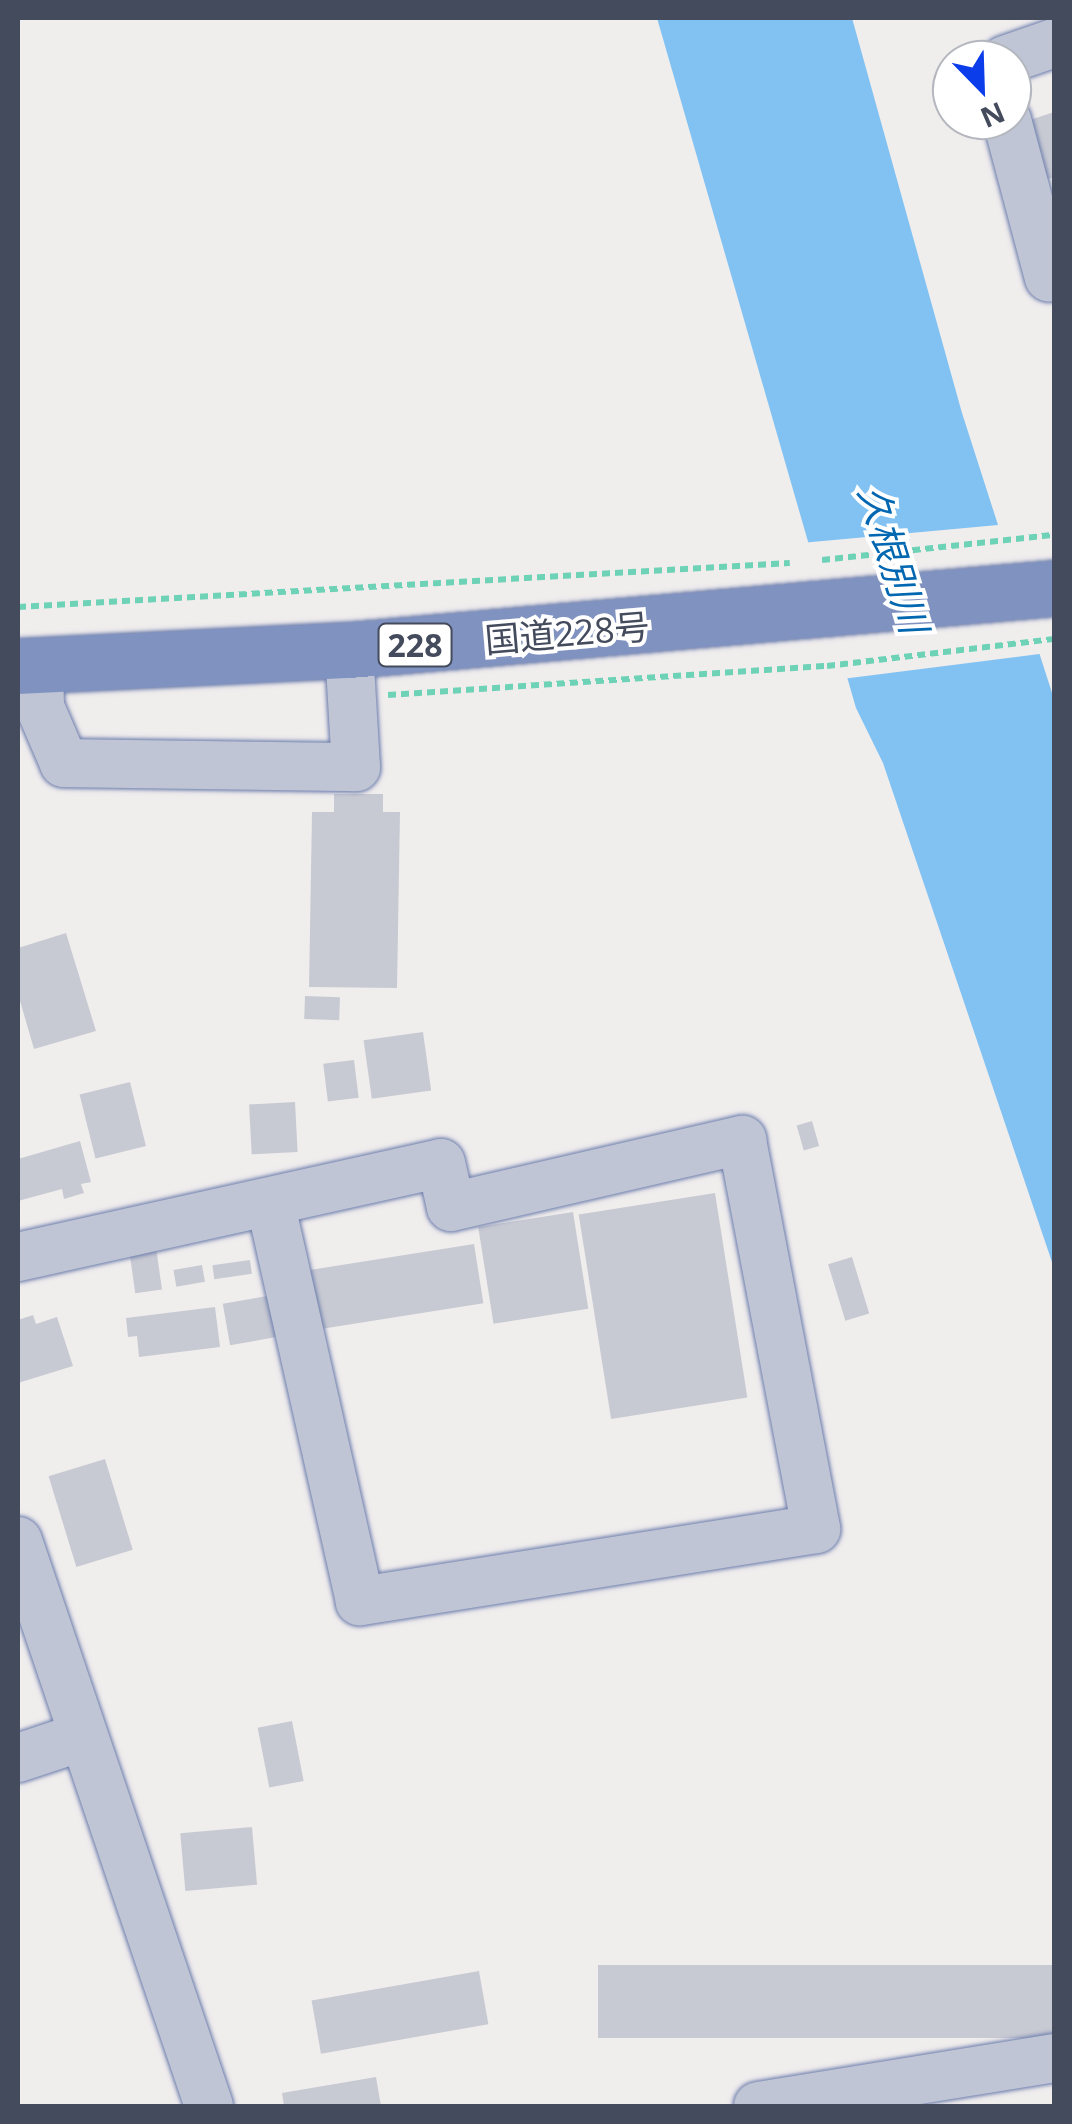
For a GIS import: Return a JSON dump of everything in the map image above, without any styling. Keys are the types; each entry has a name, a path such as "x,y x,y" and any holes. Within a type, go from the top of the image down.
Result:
{"highway":[{"name":"国道228号","path":"28,665 348,650 1054,553"}],"street":[{"path":"1012,140 1049,278"},
{"path":"28,665 40,707 64,763 356,767 348,650"},
{"path":"18,1257 441,1163 451,1206 742,1140 816,1529 360,1601 270,1203"},
{"path":"18,1541 78,1738 209,2106"},
{"path":"18,1758 78,1738"},
{"path":"758,2106 1054,2058"}],"path":[{"path":"18,607 806,588 1054,553"},
{"path":"826,666 1054,639"}],"water":[{"name":"久根別川","path":"657,18 852,18 962,413 1054,699 1054,1268 883,763 856,708"}],"pier":[{"path":"1009,524 1047,653 842,679 801,543"}],"building":[{"path":"1054,112 1054,177 1045,180 1032,137 1032,119"},
{"path":"334,794 383,794 383,812 400,812 397,988 309,987 312,812 334,812"},
{"path":"66,933 96,1031 34,1049 18,994 18,948"},
{"path":"305,996 340,997 339,1020 304,1019"},
{"path":"423,1032 431,1090 372,1099 364,1040"},
{"path":"354,1060 359,1098 328,1101 323,1064"},
{"path":"130,1082 146,1146 96,1159 80,1095"},
{"path":"295,1102 298,1152 252,1154 249,1104"},
{"path":"812,1121 819,1146 804,1150 797,1125"},
{"path":"80,1141 91,1182 81,1184 84,1193 64,1199 62,1189 18,1201 18,1159"},
{"path":"715,1193 747,1397 611,1419 579,1215"},
{"path":"573,1212 588,1309 494,1324 478,1227"},
{"path":"474,1244 483,1303 314,1330 305,1271"},
{"path":"156,1247 162,1290 135,1293 129,1251"},
{"path":"852,1257 869,1313 845,1321 828,1264"},
{"path":"250,1260 252,1274 214,1279 212,1265"},
{"path":"202,1265 205,1282 176,1287 173,1270"},
{"path":"273,1295 280,1336 230,1345 223,1304"},
{"path":"215,1307 220,1347 139,1357 137,1336 128,1337 126,1318"},
{"path":"33,1315 36,1324 57,1317 73,1366 18,1383 18,1320"},
{"path":"105,1459 133,1550 76,1567 49,1476"},
{"path":"292,1721 304,1781 269,1788 258,1728"},
{"path":"252,1827 257,1885 185,1891 180,1833"},
{"path":"598,1965 1054,1965 1054,2038 598,2038"},
{"path":"479,1971 488,2024 321,2054 312,2001"},
{"path":"376,2077 381,2106 284,2106 282,2093"}]}
